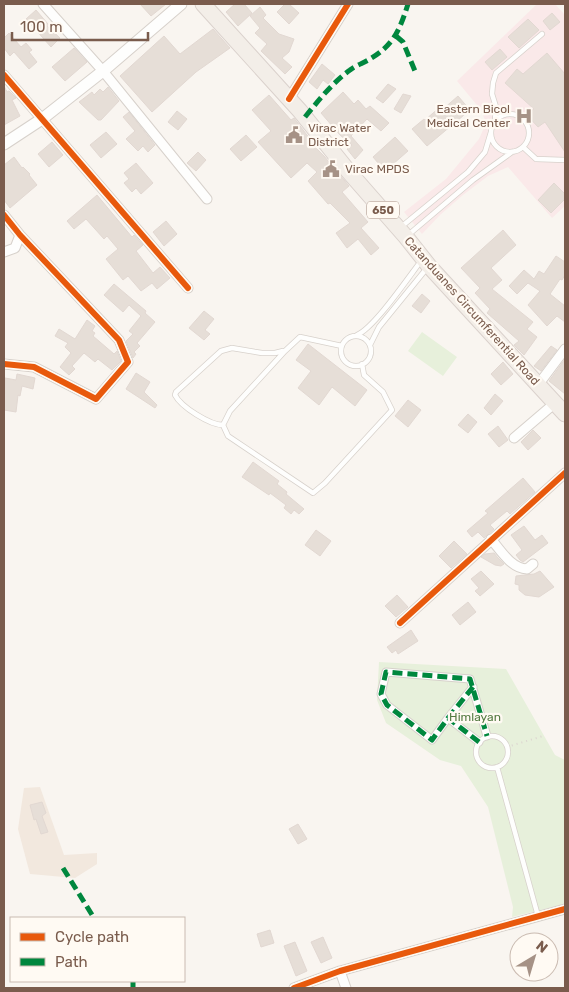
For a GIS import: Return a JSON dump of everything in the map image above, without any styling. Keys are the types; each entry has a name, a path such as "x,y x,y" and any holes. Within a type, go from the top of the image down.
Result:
{"main road":[{"name":"Catanduanes Circumferential Road","path":"203,4 289,99 427,262 560,408"}],"street":[{"path":"44,4 103,71 207,199"},
{"path":"4,144 42,119 103,71 181,4"},
{"path":"289,99 348,4"},
{"path":"4,75 188,288"},
{"path":"4,215 20,235 118,340 128,362 96,399 34,368 4,364"},
{"path":"4,252 15,248 20,235"},
{"path":"538,385 565,349"},
{"path":"514,438 560,408"},
{"path":"400,623 565,473"},
{"path":"491,539 514,565 521,569 527,569 533,564"},
{"path":"472,687 432,740 386,705 381,694 386,672 470,679 487,736"},
{"path":"448,718 479,742"},
{"path":"294,988 340,971 565,909"},
{"path":"340,971 346,988"}],"lane":[{"path":"402,233 468,172 485,152 495,121 496,107 492,94 496,73 542,34"},
{"path":"402,233 512,152 523,147 529,136 529,130 523,119 512,114 506,114 495,121"},
{"path":"491,132 495,145 500,149 512,152"},
{"path":"523,147 536,159 565,160"},
{"path":"357,336 370,325 427,262"},
{"path":"370,345 363,337 350,337 345,340 342,346 344,359 349,364 356,366 368,360 371,355 370,345 379,327 427,262"},
{"path":"223,425 230,411 285,351 300,338 342,346"},
{"path":"223,425 216,425 198,415 178,400 176,392 221,351 232,348 276,354 285,351"},
{"path":"223,425 228,436 313,493 325,483 392,410 383,392 364,375 362,364"},
{"path":"487,736 498,737 503,740 507,747 505,760 497,767 487,767 479,760 476,751 479,742 487,736"},
{"path":"497,767 538,916"}],"path":[{"path":"507,747 543,736"}],"shaded area":[{"name":"Eastern Bicol Medical Center","path":"537,4 555,4 565,15 565,206 552,218 508,167 488,176 463,195 422,234 404,212 446,179 479,139 486,123 481,110 457,81"},
{"path":"40,787 64,855 97,853 97,864 75,878 30,874 18,829 24,788"}],"green space":[{"path":"422,332 457,357 443,376 408,351"},
{"name":"Himlayan","path":"379,662 506,669 555,755 565,760 565,904 512,917 513,907 488,807 461,766 440,760 386,723 377,700"}],"building":[{"path":"140,4 166,4 151,16"},
{"path":"235,4 244,4 252,13 238,26 226,12"},
{"path":"285,4 289,4 299,13 289,24 277,12"},
{"path":"260,7 266,15 263,18 279,34 294,39 289,52 282,58 292,67 285,74 261,51 267,44 255,33 260,28 250,16"},
{"path":"36,10 48,24 47,26 60,38 51,47 26,19"},
{"path":"552,13 560,22 550,30 543,21"},
{"path":"528,19 539,30 519,48 508,37"},
{"path":"213,29 230,48 196,72 152,112 120,76 164,36 180,54"},
{"path":"9,33 21,47 26,43 32,50 29,52 37,62 29,69 14,52 10,56 4,48 4,38"},
{"path":"74,48 87,62 65,81 52,67"},
{"path":"500,49 507,57 492,70 485,62"},
{"path":"547,53 565,74 565,152 545,122 538,127 526,114 534,109 505,83 517,69 523,74"},
{"path":"322,64 335,75 328,84 323,80 317,89 309,82"},
{"path":"388,84 396,89 383,103 376,98"},
{"path":"4,86 7,92 9,91 16,98 12,100 20,116 4,125"},
{"path":"108,87 119,101 101,120 98,120 79,102 92,92 94,95 100,89 103,92"},
{"path":"343,92 354,104 358,100 366,109 370,106 389,123 381,131 367,119 351,136 363,150 355,159 347,149 352,145 340,135 321,113"},
{"path":"403,94 411,96 401,113 394,109"},
{"path":"269,95 291,120 294,118 310,139 308,140 349,186 342,192 368,222 361,228 379,248 371,255 358,239 347,248 336,233 350,223 330,203 328,204 308,181 317,172 307,163 291,178 258,142 271,131 252,110"},
{"path":"458,96 470,110 427,146 412,129 440,107 442,110"},
{"path":"177,111 187,119 178,130 168,122"},
{"path":"129,112 155,145 148,152 143,146 138,151 126,139 135,131 123,117"},
{"path":"106,132 117,144 101,158 90,145"},
{"path":"246,135 257,147 241,161 230,149"},
{"path":"395,137 408,151 385,171 373,157"},
{"path":"52,142 63,155 49,167 38,154"},
{"path":"198,152 206,160 196,171 187,163"},
{"path":"14,157 22,168 30,174 37,185 10,208 4,200 4,165"},
{"path":"136,163 153,183 141,194 136,188 132,192 124,183 129,179 124,173"},
{"path":"554,183 565,194 565,199 551,213 538,200"},
{"path":"97,195 132,237 134,235 143,245 136,251 153,273 160,267 170,278 157,289 152,283 141,291 128,276 123,280 106,259 118,249 107,236 104,239 86,219 74,229 67,221"},
{"path":"166,221 177,234 164,246 153,232"},
{"path":"503,230 516,245 491,268 502,280 492,289 533,322 527,329 537,337 524,355 514,345 519,341 487,313 490,309 475,293 480,288 461,268"},
{"path":"556,256 565,262 565,275 550,294 565,306 565,322 557,316 547,326 528,305 540,291 528,283 517,294 509,286 524,270 534,279 539,271 544,274"},
{"path":"114,284 146,311 145,313 155,322 137,343 140,346 134,352 136,354 133,358 126,341 133,334 129,331 141,316 129,305 123,312 104,295"},
{"path":"422,294 430,301 421,313 412,306"},
{"path":"204,311 214,319 205,330 210,334 204,340 189,328"},
{"path":"87,320 95,326 92,331 95,333 93,336 114,354 117,351 121,361 112,370 98,359 95,362 84,353 72,366 75,369 69,375 60,367 71,353 65,347 68,343 55,336 59,329 75,339"},
{"path":"308,344 367,390 355,406 332,387 319,405 298,388 311,371 296,360"},
{"path":"551,346 557,350 541,371 534,366"},
{"path":"565,359 565,394 549,381"},
{"path":"503,362 513,374 501,385 491,374"},
{"path":"136,373 150,382 144,392 157,405 155,408 126,389"},
{"path":"17,374 35,378 33,389 22,386 20,396 18,395 16,412 4,410 5,378 16,380"},
{"path":"495,394 503,401 491,415 484,408"},
{"path":"408,400 421,410 408,427 395,416"},
{"path":"468,414 477,422 468,433 458,425"},
{"path":"498,426 508,440 499,447 488,434"},
{"path":"533,430 541,438 528,450 521,442"},
{"path":"253,462 279,481 277,484 304,509 299,514 294,510 291,514 284,508 286,505 270,493 269,495 242,477"},
{"path":"523,478 535,492 510,514 507,511 490,525 494,529 484,538 478,532 472,537 467,531 488,513 485,511"},
{"path":"524,526 535,540 542,535 548,543 523,562 516,555 522,550 511,535"},
{"path":"316,530 331,541 320,556 305,545"},
{"path":"454,541 467,554 451,568 439,556"},
{"path":"494,553 504,564 501,566 495,565 481,557 485,554"},
{"path":"481,571 494,584 480,596 475,591 479,588 471,579"},
{"path":"540,571 554,587 539,597 525,595 519,590 519,585 515,584 516,576 534,574"},
{"path":"397,595 408,607 396,617 385,606"},
{"path":"468,602 476,612 460,625 452,615"},
{"path":"411,630 418,641 398,654 396,650 392,653 387,647"},
{"path":"42,802 46,813 42,816 48,832 41,834 36,819 34,820 30,805"},
{"path":"298,824 307,839 298,844 289,829"},
{"path":"270,930 274,943 261,947 257,934"},
{"path":"323,937 332,958 321,963 311,942"},
{"path":"295,942 307,971 296,976 284,946"}],"marked path":[{"path":"305,117 337,80 352,68 378,54 385,48 399,29 408,4"},
{"path":"396,36 403,42 415,71"},
{"path":"479,742 448,718 432,740 387,705 381,694 386,672 470,679 487,736"},
{"path":"448,718 473,687"},
{"path":"63,868 93,917"},
{"path":"133,982 133,988"}],"cycle path":[{"path":"289,99 348,4"},
{"path":"4,75 188,288"},
{"path":"4,215 20,235 119,340 128,362 96,399 34,367 4,364"},
{"path":"400,623 565,473"},
{"path":"294,988 340,971 565,909"}],"place":[{"name":"Eastern Bicol Medical Center","path":"524,116"},
{"name":"Virac Water District","path":"294,135"},
{"name":"Virac MPDS","path":"331,169"}]}
